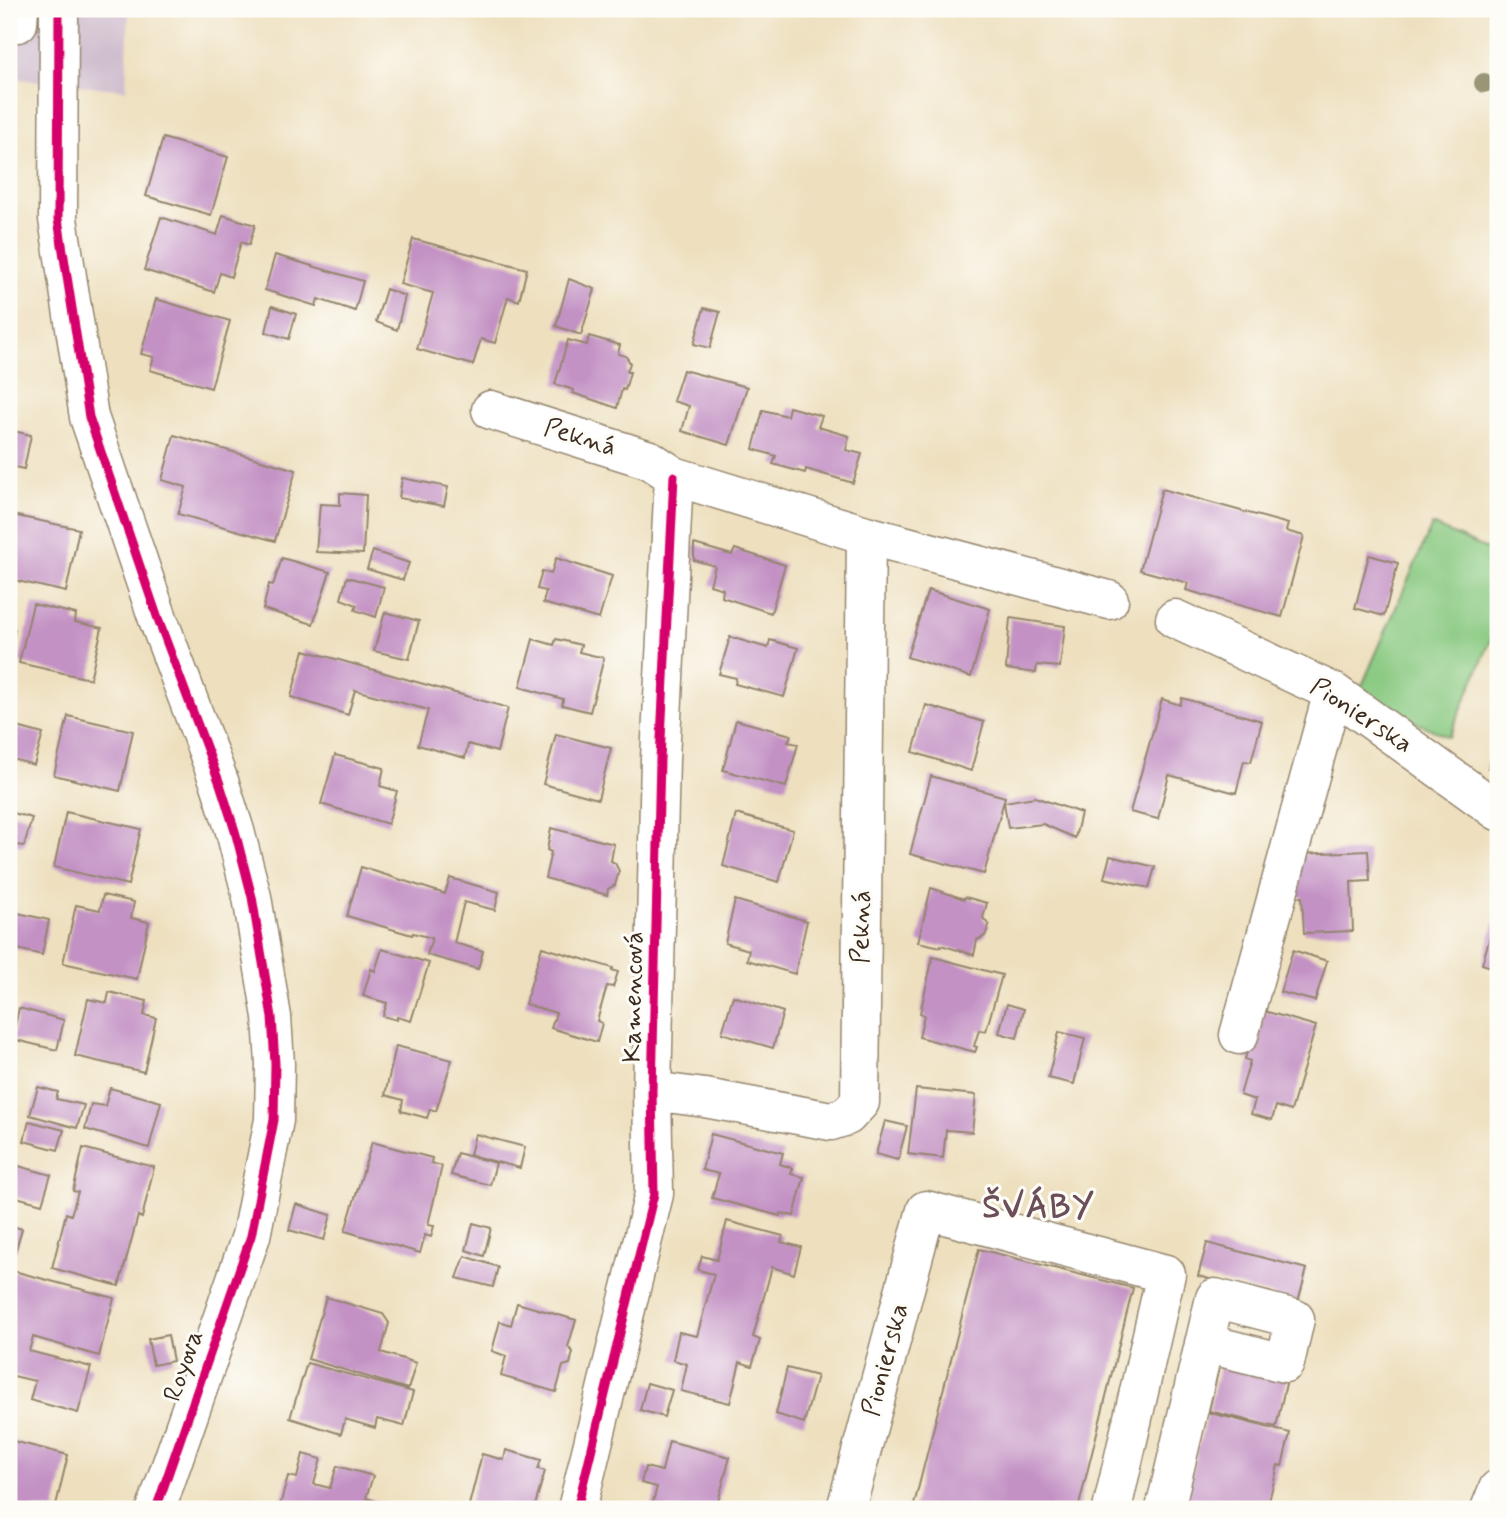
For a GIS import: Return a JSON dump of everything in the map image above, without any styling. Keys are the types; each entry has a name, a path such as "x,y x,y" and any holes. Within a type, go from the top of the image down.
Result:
{"street":[{"path":"9,22 18,23 19,9"},
{"name":"Royova","path":"59,9 58,219 89,417 158,619 224,796 252,897 272,1017 274,1121 251,1236 156,1509"},
{"name":"Pekná","path":"491,410 650,460 674,476 866,535 1109,600"},
{"name":"Kamencová","path":"577,1509 654,1194 652,1091 660,759 674,476"},
{"name":"Pekná","path":"652,1091 831,1121 847,1116 860,1102 866,535"},
{"name":"Pionierska","path":"1175,620 1333,692 1498,811"},
{"path":"1239,1035 1333,692"},
{"name":"Pionierska","path":"846,1509 926,1210 1166,1274 1112,1509"},
{"path":"1165,1509 1205,1343"},
{"path":"1490,1509 1498,1489"}],"shaded area":[{"path":"9,9 129,9 126,90 9,78"}],"green space":[{"path":"1432,525 1498,554 1498,624 1449,737 1357,697"}],"building":[{"path":"163,138 228,157 211,215 146,196"},
{"path":"223,215 255,225 249,245 241,242 231,277 220,273 214,292 144,270 161,217 217,235"},
{"path":"413,239 527,269 519,301 508,297 495,343 481,339 473,365 417,349 433,293 400,284"},
{"path":"275,255 363,281 355,311 318,299 316,306 265,290"},
{"path":"569,279 595,289 581,335 556,326"},
{"path":"386,289 405,296 397,330 376,322"},
{"path":"156,299 230,321 211,388 150,370 154,357 141,354"},
{"path":"272,306 296,314 289,339 266,332"},
{"path":"704,308 720,312 710,348 694,344"},
{"path":"589,336 620,345 618,354 626,356 630,363 625,390 622,389 617,408 555,384 568,340 587,345"},
{"path":"683,370 747,387 729,445 682,431 689,406 673,401"},
{"path":"789,407 822,416 818,427 849,436 846,450 862,454 853,483 806,469 805,473 773,464 776,456 753,449 763,410 787,416"},
{"path":"9,430 31,435 24,469 9,466"},
{"path":"174,435 296,470 275,541 178,514 186,487 162,480"},
{"path":"402,478 448,487 444,506 399,498"},
{"path":"1162,489 1288,524 1286,531 1304,536 1282,617 1186,590 1188,583 1140,570"},
{"path":"340,493 366,495 363,554 316,552 320,504 340,505"},
{"path":"12,515 79,529 66,592 9,579 9,527"},
{"path":"694,544 732,555 735,549 785,565 771,613 722,597 723,589 710,585 715,566 694,560"},
{"path":"373,551 409,563 403,580 367,569"},
{"path":"1369,555 1398,563 1384,616 1355,608"},
{"path":"282,558 330,572 313,624 263,609 269,584 273,585"},
{"path":"556,558 612,576 599,619 543,603 546,591 537,589 542,571 551,574"},
{"path":"347,577 384,587 376,617 355,610 357,605 341,599"},
{"path":"928,590 990,609 971,677 907,657"},
{"path":"33,604 76,614 75,622 102,628 90,679 19,663"},
{"path":"385,612 419,621 409,659 374,651"},
{"path":"1010,618 1065,626 1060,667 1037,665 1036,673 1006,669"},
{"path":"9,628 15,629 10,653 9,653"},
{"path":"730,637 768,648 770,640 798,648 784,697 735,684 736,678 719,674"},
{"path":"533,639 554,645 556,639 581,645 579,652 604,658 590,712 562,705 563,699 520,687"},
{"path":"304,650 508,708 497,752 468,744 465,758 418,745 428,710 355,690 348,715 291,697"},
{"path":"1182,698 1262,721 1251,762 1244,761 1236,793 1169,775 1158,819 1130,812 1162,699 1180,705"},
{"path":"926,705 984,722 971,771 913,752"},
{"path":"68,716 133,731 120,791 54,775"},
{"path":"736,720 791,735 788,742 798,744 786,787 723,770"},
{"path":"10,725 43,734 34,765 9,758"},
{"path":"556,734 611,748 598,799 543,784"},
{"path":"1498,737 1498,771 1488,768"},
{"path":"335,755 384,768 380,786 397,791 388,824 321,804"},
{"path":"931,776 1005,797 984,874 910,854"},
{"path":"1035,797 1081,813 1075,838 1043,824 1008,828 1004,802"},
{"path":"9,812 32,818 24,846 16,845 12,858 9,857"},
{"path":"66,812 141,829 128,885 54,867"},
{"path":"736,814 793,830 779,882 723,866"},
{"path":"551,828 614,844 611,861 619,871 615,885 608,889 607,895 545,878 551,852 547,850"},
{"path":"1368,851 1370,881 1351,882 1353,931 1304,933 1302,897 1295,897 1300,854"},
{"path":"1110,856 1155,867 1149,888 1104,878"},
{"path":"361,867 445,894 450,878 499,892 495,910 464,902 454,943 483,951 478,969 427,955 432,938 413,933 412,935 347,916"},
{"path":"931,888 987,903 983,918 989,925 985,936 977,940 974,955 941,945 918,942"},
{"path":"103,895 134,902 131,918 149,922 137,979 63,963 76,905 100,910"},
{"path":"735,900 807,921 795,974 747,960 749,950 725,943"},
{"path":"1498,910 1498,969 1482,964"},
{"path":"9,911 49,920 42,955 9,947"},
{"path":"542,947 613,968 612,970 618,972 613,987 607,986 597,1021 602,1023 597,1042 551,1028 556,1013 525,1004"},
{"path":"382,949 429,963 411,1021 383,1016 387,1003 363,996 371,969 375,971"},
{"path":"1293,950 1327,961 1315,1001 1280,992"},
{"path":"933,957 1002,975 986,1031 979,1030 975,1052 919,1037 924,1015 920,1013"},
{"path":"109,992 147,1001 144,1015 156,1018 144,1072 75,1056 88,999 107,1003"},
{"path":"733,996 783,1012 773,1048 722,1033"},
{"path":"1007,1004 1024,1009 1017,1038 999,1033"},
{"path":"19,1008 64,1020 57,1050 12,1039"},
{"path":"1264,1011 1316,1026 1291,1111 1276,1106 1272,1120 1251,1114 1255,1100 1240,1095 1250,1061 1245,1059 1249,1045 1255,1046"},
{"path":"1059,1032 1085,1038 1074,1084 1048,1078"},
{"path":"396,1046 452,1060 436,1111 430,1109 427,1118 401,1111 403,1100 385,1095"},
{"path":"38,1087 58,1092 56,1099 84,1105 77,1128 30,1115"},
{"path":"110,1088 161,1102 149,1148 85,1129 91,1104 105,1106"},
{"path":"916,1089 976,1095 972,1132 946,1130 943,1158 908,1154"},
{"path":"29,1121 64,1130 58,1150 24,1141"},
{"path":"885,1121 907,1126 898,1160 876,1154"},
{"path":"475,1134 525,1147 520,1168 470,1155"},
{"path":"711,1134 783,1153 780,1164 793,1168 791,1174 804,1177 794,1216 780,1213 780,1216 712,1198 719,1174 702,1170"},
{"path":"372,1142 432,1158 431,1163 442,1166 428,1225 434,1226 431,1237 425,1235 420,1253 345,1231"},
{"path":"83,1148 154,1167 142,1218 138,1216 119,1286 52,1268 66,1213 71,1215 78,1192 73,1191"},
{"path":"457,1153 496,1163 490,1185 451,1175"},
{"path":"15,1165 51,1175 42,1204 9,1195"},
{"path":"296,1204 331,1215 324,1240 289,1230"},
{"path":"727,1221 783,1236 781,1242 801,1247 794,1274 772,1267 753,1337 760,1340 752,1366 740,1362 730,1403 681,1391 687,1364 673,1360 679,1332 697,1336 714,1274 698,1270 702,1256 717,1260"},
{"path":"473,1223 491,1228 484,1256 466,1250"},
{"path":"9,1225 22,1229 10,1270 114,1298 99,1356 33,1337 29,1351 91,1367 78,1413 30,1400 35,1381 9,1375"},
{"path":"1207,1243 1307,1269 1298,1302 1198,1276"},
{"path":"979,1249 1133,1288 1078,1509 913,1509"},
{"path":"465,1256 498,1267 493,1287 457,1278"},
{"path":"326,1297 383,1314 389,1323 381,1352 416,1363 408,1389 308,1359"},
{"path":"517,1303 576,1320 568,1347 573,1352 570,1364 563,1366 556,1392 501,1376 506,1356 492,1351 500,1321 511,1325"},
{"path":"168,1335 173,1361 153,1365 148,1339"},
{"path":"1221,1358 1288,1375 1276,1427 1209,1411"},
{"path":"307,1363 413,1392 404,1426 377,1419 375,1428 345,1419 341,1434 290,1418"},
{"path":"787,1368 817,1376 804,1423 776,1414"},
{"path":"647,1383 672,1390 664,1417 640,1410"},
{"path":"1207,1412 1290,1433 1282,1466 1278,1465 1267,1509 1183,1509"},
{"path":"9,1440 68,1455 55,1509 9,1509"},
{"path":"669,1441 730,1457 716,1509 651,1509 657,1487 641,1483 645,1467 662,1471"},
{"path":"506,1450 541,1460 538,1469 545,1471 534,1509 468,1509 482,1454 504,1460"},
{"path":"303,1454 321,1459 314,1484 330,1488 337,1466 373,1476 366,1498 383,1503 381,1509 279,1509 288,1476 297,1478"}],"cycle path":[{"path":"59,9 58,219 89,417 158,619 235,831 252,897 272,1017 274,1120 251,1236 156,1509"},
{"path":"577,1509 654,1194 652,1091 660,759 674,476"}],"district":[{"name":"ŠVÁBY","path":"1039,1208"}]}
